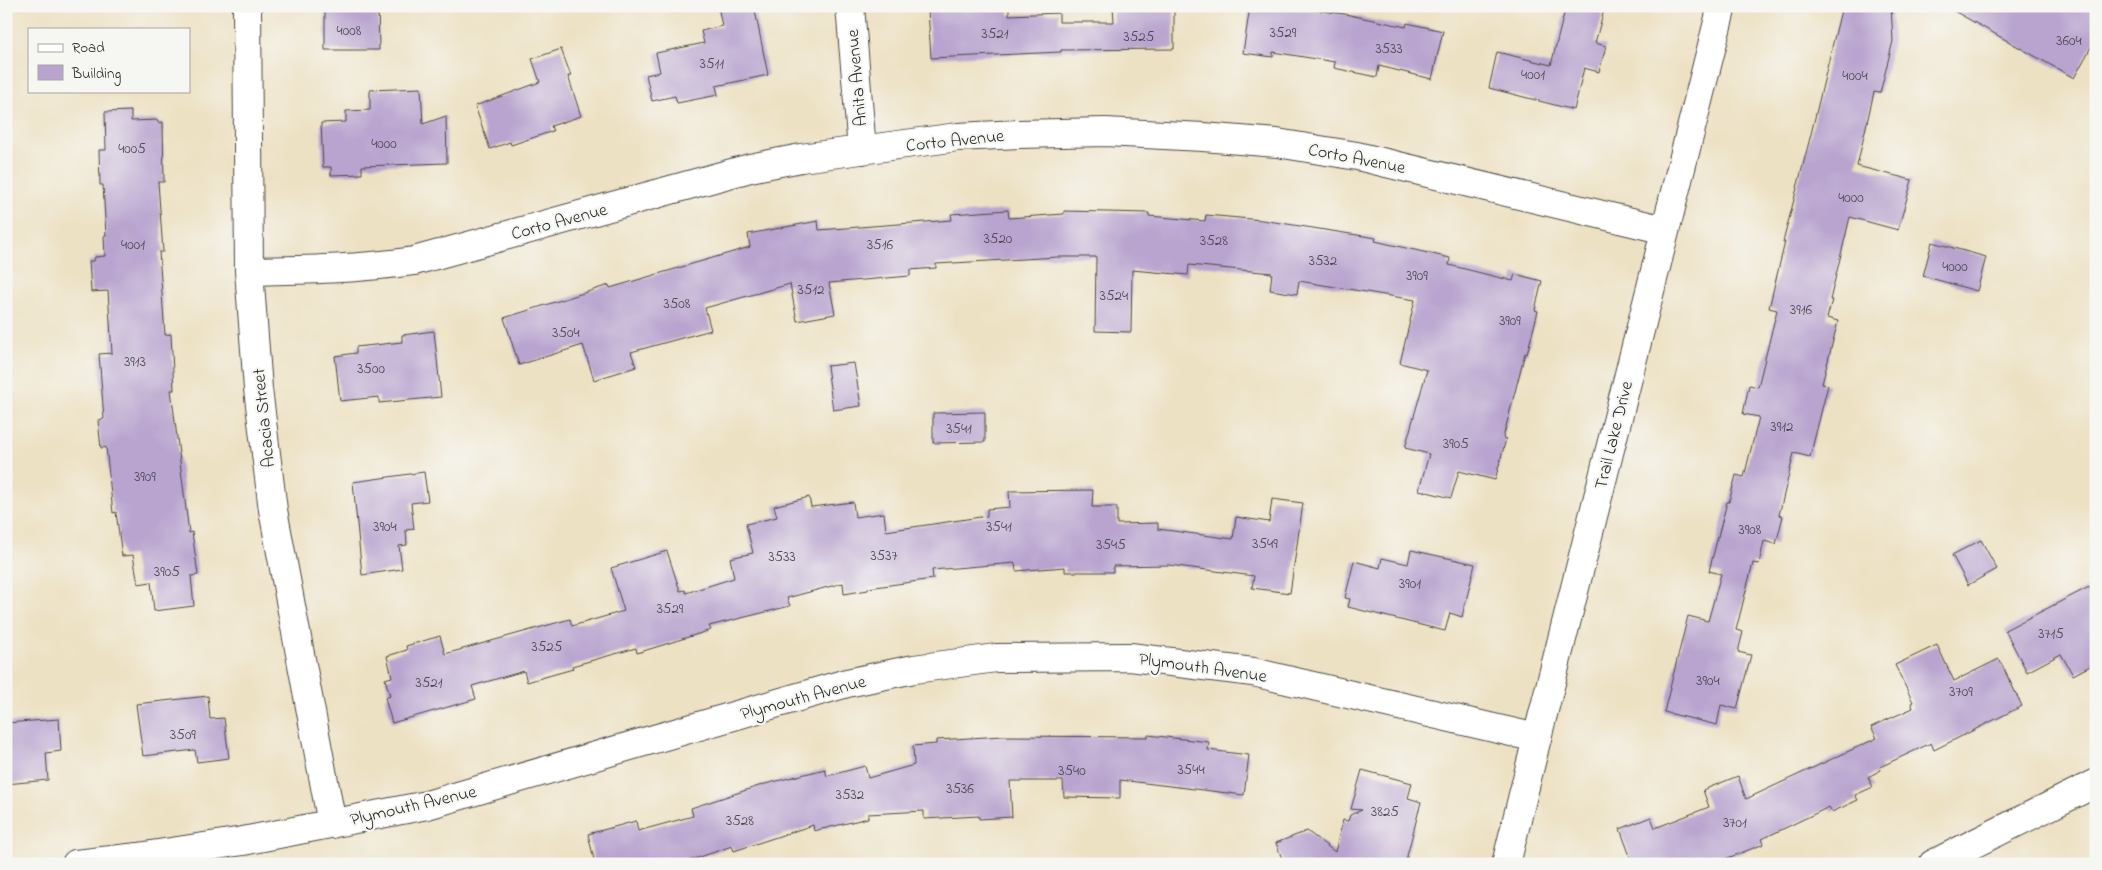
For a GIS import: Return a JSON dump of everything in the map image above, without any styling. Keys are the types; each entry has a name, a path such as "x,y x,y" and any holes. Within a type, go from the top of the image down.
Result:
{"street":[{"name":"Acacia Street","path":"247,6 249,271 258,389 274,510 332,824"},
{"name":"Anita Avenue","path":"850,6 862,150"},
{"name":"Trail Lake Drive","path":"1506,864 1722,6"},
{"name":"Corto Avenue","path":"249,271 335,269 414,261 750,168 801,158 958,138 1095,132 1203,137 1277,143 1357,156 1665,230"},
{"name":"Plymouth Avenue","path":"76,864 138,857 332,824 427,805 847,683 914,669 996,658 1130,657 1253,672 1537,738"},
{"path":"1933,864 2096,784"}],"building":[{"path":"325,6 378,6 379,50 325,50"},
{"path":"718,6 754,6 768,75 716,86 718,95 677,103 675,96 652,101 646,75 660,72 656,53 704,43 701,31 722,26"},
{"path":"1009,6 1009,15 1059,13 1059,22 1114,22 1113,6 1174,7 1174,49 1061,50 1061,52 931,58 928,9"},
{"path":"1250,6 1284,6 1345,14 1406,27 1407,23 1443,31 1432,79 1379,66 1377,77 1334,68 1335,62 1273,52 1273,57 1243,53"},
{"path":"1566,6 1605,6 1595,43 1606,46 1599,72 1584,68 1574,110 1489,88 1497,52 1551,65"},
{"path":"1842,6 1891,6 1893,41 1880,93 1874,92 1857,166 1912,180 1898,230 1850,217 1827,318 1838,321 1822,384 1828,385 1810,457 1794,453 1779,515 1783,516 1776,544 1764,541 1759,564 1753,563 1736,630 1743,632 1738,652 1751,655 1737,709 1721,705 1717,725 1664,712 1688,616 1708,621 1721,574 1709,571 1736,475 1744,477 1759,417 1743,414 1749,385 1758,387 1777,310 1769,308 1785,242 1783,242"},
{"path":"1945,6 2096,6 2096,38 2074,78"},
{"path":"561,49 571,76 568,76 581,116 551,126 553,131 511,145 510,142 490,149 475,106 540,82 532,59"},
{"path":"421,88 423,124 446,116 447,163 362,166 362,174 331,175 331,167 323,167 321,123 346,122 346,111 370,110 370,90"},
{"path":"131,111 131,121 158,120 158,123 163,122 164,182 158,182 163,252 159,252 165,335 171,334 174,390 171,390 189,533 192,532 198,575 191,576 194,606 154,611 151,582 138,584 133,555 122,556 116,512 113,513 106,447 101,448 98,420 104,419 99,354 112,353 108,291 91,292 89,261 94,261 95,257 105,256 104,236 106,235 103,185 100,185 99,150 106,150 105,112"},
{"path":"1008,210 1009,218 1064,214 1064,211 1149,213 1149,216 1205,221 1206,215 1262,220 1376,238 1375,241 1450,258 1449,265 1513,281 1515,274 1542,281 1535,310 1538,311 1503,438 1506,439 1495,480 1459,471 1451,498 1419,490 1429,454 1405,448 1427,370 1400,363 1415,300 1299,281 1297,294 1270,290 1272,273 1189,265 1188,275 1132,270 1131,332 1095,331 1096,257 1058,257 936,264 936,268 910,270 910,276 829,283 835,314 797,321 790,284 705,308 711,330 631,352 636,367 594,380 583,345 519,365 504,318 609,285 610,288 750,247 748,234 818,221 819,230 952,220 951,214"},
{"path":"1932,242 1986,257 1977,291 1923,276"},
{"path":"434,331 441,397 379,403 379,397 340,401 335,356 356,353 356,347 402,342 402,335"},
{"path":"854,363 861,406 833,410 827,366"},
{"path":"985,412 985,442 933,443 933,413"},
{"path":"424,472 428,501 411,503 414,529 406,530 407,545 399,546 402,569 362,575 353,482"},
{"path":"1093,490 1092,507 1117,507 1117,524 1158,523 1158,529 1233,539 1236,517 1269,522 1272,499 1303,503 1290,593 1252,588 1254,576 1169,565 1113,566 1113,572 1065,572 1065,567 1016,571 1015,563 932,570 933,579 868,588 868,590 844,594 843,583 787,598 790,606 709,626 711,630 637,653 636,648 572,666 573,669 527,682 524,671 472,686 476,699 392,723 385,698 390,696 385,679 392,677 387,656 407,650 406,646 440,636 445,654 570,619 572,626 624,611 611,568 667,551 680,591 685,590 686,593 734,578 730,558 753,553 746,524 777,517 774,506 809,497 811,507 853,502 855,517 884,513 886,531 987,516 987,509 1010,507 1009,491"},
{"path":"1981,540 1997,569 1968,585 1952,555"},
{"path":"1411,550 1475,564 1462,617 1450,613 1445,631 1348,607 1350,599 1345,598 1354,561 1380,568 1382,558 1408,564"},
{"path":"2089,587 2096,600 2096,663 2073,675 2061,654 2027,672 2005,630"},
{"path":"1937,645 1954,681 1999,659 2022,706 1934,750 1931,743 1880,767 1881,770 1868,777 1873,787 1855,795 1858,800 1832,812 1829,807 1762,839 1764,844 1712,864 1633,864 1620,829 1651,817 1655,828 1709,807 1703,790 1738,776 1746,799 1877,738 1871,727 1913,708 1911,703 1913,702 1895,665"},
{"path":"208,696 210,719 224,718 229,758 197,762 195,750 143,756 136,704"},
{"path":"59,719 61,751 46,753 48,780 6,784 6,723"},
{"path":"1148,735 1209,742 1208,750 1249,755 1244,795 1120,780 1120,798 1064,797 1063,781 1010,781 1012,817 979,819 979,816 924,819 924,811 868,814 868,818 814,831 813,825 734,851 732,846 680,864 595,864 588,834 636,821 638,831 693,816 691,808 765,784 825,769 827,776 865,766 868,778 914,765 913,746 936,744 936,740 1003,736 1148,737"},
{"path":"1362,770 1412,783 1408,798 1421,802 1405,864 1284,864 1276,843 1307,831 1335,852 1343,820 1348,821 1350,815 1362,810 1351,809"}]}
